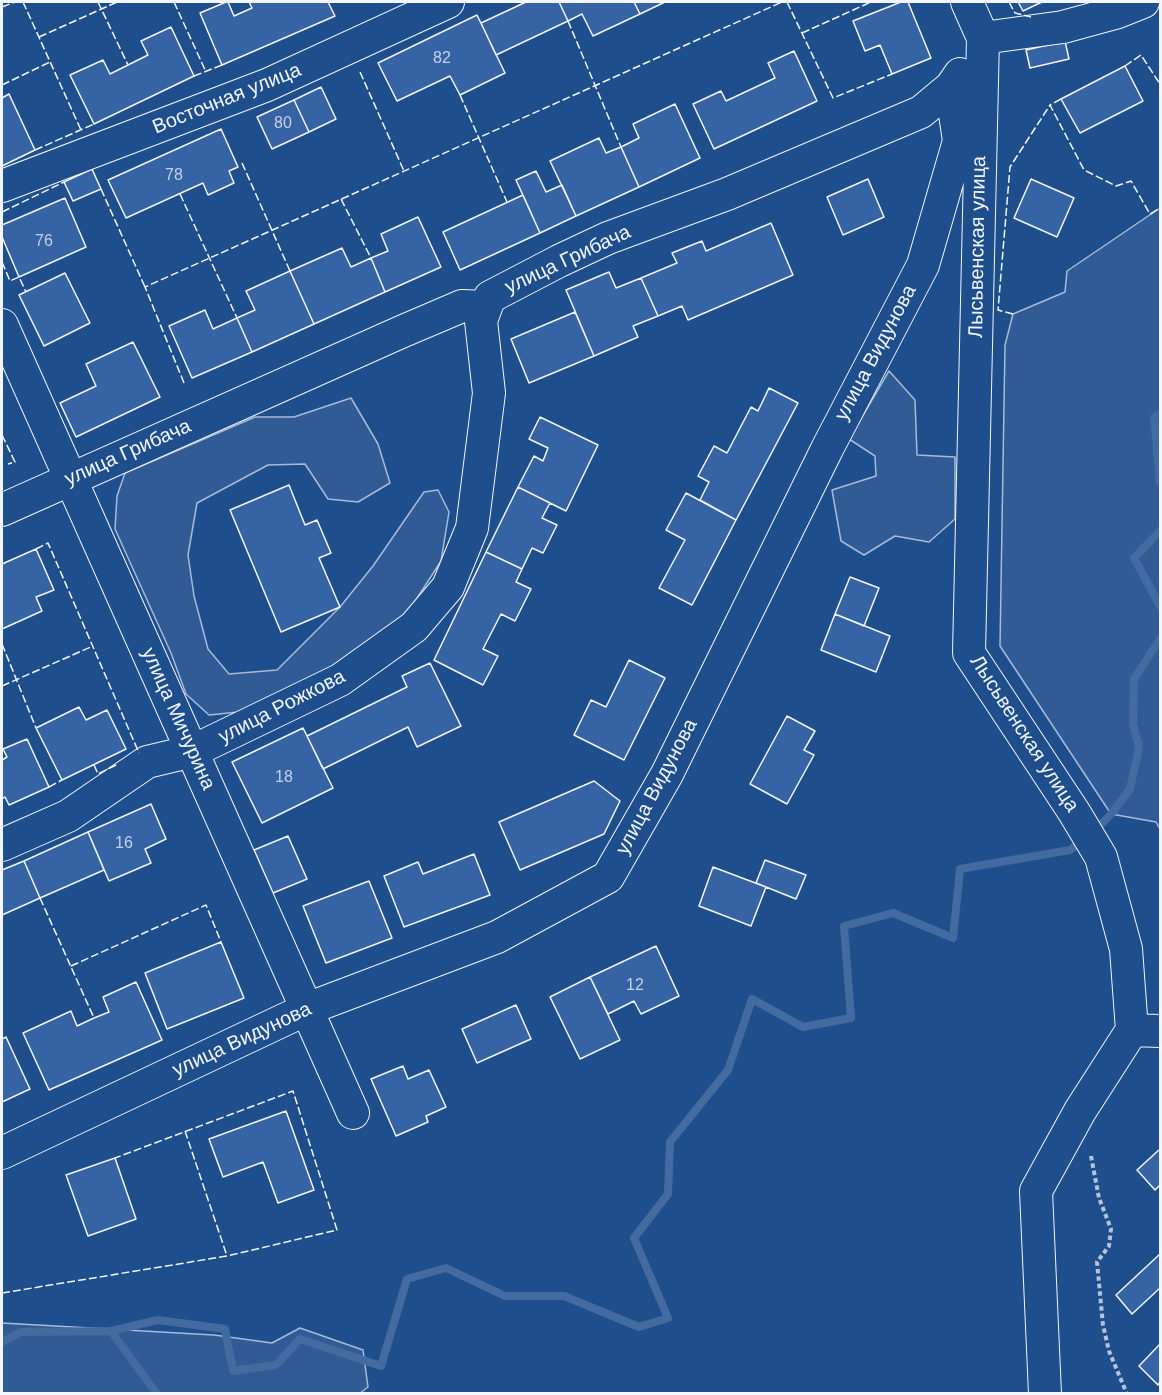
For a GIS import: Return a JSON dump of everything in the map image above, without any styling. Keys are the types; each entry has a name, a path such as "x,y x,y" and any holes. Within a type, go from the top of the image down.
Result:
{"street":[{"name":"Восточная улица","path":"2,186 267,85 448,2"},
{"path":"967,2 983,38 1063,27 1118,12 1143,2"},
{"name":"улица Грибача","path":"2,510 462,306 486,307 490,297 608,238 727,195 921,112 951,87 983,38"},
{"name":"Лысьвенская улица","path":"983,38 969,653 1074,812 1101,858 1147,1031 1080,1111 1036,1191 1045,1394"},
{"name":"улица Видунова","path":"2,1153 307,1009 497,937 608,877 667,774 826,449 923,265 959,141 951,87"},
{"name":"улица Рожкова","path":"2,845 68,816 147,762 193,751 340,681 414,627 448,587 472,528 489,393 481,321 486,307"},
{"name":"улица Мичурина","path":"2,325 353,1113"}],"path":[{"path":"1080,1111 1099,1198 1111,1229 1109,1246 1097,1262 1103,1325 1109,1351 1127,1394"}],"shaded area":[{"path":"1160,208 1160,829 1156,822 1111,814 1000,646 1005,345 1013,314 1065,292 1067,271"},
{"path":"889,371 915,400 917,455 955,457 955,519 929,542 895,536 864,555 841,541 832,490 876,476 875,456 849,439"},
{"path":"351,398 378,444 390,483 358,502 328,499 305,464 268,465 197,503 188,555 194,596 208,649 229,674 277,670 340,607 373,566 424,492 438,490 449,512 441,561 403,620 329,674 239,712 209,715 186,694 171,653 115,529 117,496 125,473 255,417 294,417"},
{"path":"2,1323 214,1335 272,1343 300,1328 363,1350 368,1387 359,1394 2,1393"}],"building":[{"path":"226,2 234,16 252,8 249,2 328,2 335,16 222,65 200,13"},
{"path":"526,2 559,2 568,21 496,55 481,23"},
{"path":"559,2 634,2 640,14 593,36 582,14 568,21"},
{"path":"634,2 665,2 640,14"},
{"path":"901,2 908,2 931,58 892,74 880,45 865,51 853,21"},
{"path":"1018,2 1042,2 1023,11"},
{"path":"477,15 505,73 460,95 450,76 397,101 378,63"},
{"path":"171,27 194,76 94,124 70,75 103,60 110,74 148,55 141,41"},
{"path":"1065,41 1069,59 1030,68 1026,50"},
{"path":"794,51 817,101 714,149 693,104 721,91 726,101 775,78 768,63"},
{"path":"1125,66 1143,101 1080,133 1061,99"},
{"path":"321,87 336,119 309,132 294,100"},
{"path":"9,94 35,150 2,166 2,98"},
{"path":"294,100 309,132 272,149 257,117"},
{"path":"675,104 700,158 639,187 621,147 639,138 633,124"},
{"path":"221,129 238,167 229,171 234,183 208,195 203,183 126,218 108,180"},
{"path":"599,138 606,153 621,147 639,187 576,216 550,161"},
{"path":"92,169 101,189 73,201 64,182"},
{"path":"536,171 546,192 562,185 576,216 540,233 516,180"},
{"path":"868,179 884,217 843,235 827,197"},
{"path":"1031,179 1074,198 1057,237 1014,218"},
{"path":"523,195 540,233 460,270 443,232"},
{"path":"65,198 86,247 19,277 2,237 2,225"},
{"path":"418,217 441,267 385,292 371,258 388,251 381,234"},
{"path":"771,223 793,275 688,320 682,306 658,316 641,278 677,263 672,253 702,241 706,251"},
{"path":"342,248 351,267 371,258 385,292 314,324 290,271"},
{"path":"290,271 314,324 252,352 237,318 255,310 246,291"},
{"path":"609,272 616,288 641,278 658,316 633,326 638,337 594,356 566,290"},
{"path":"65,273 90,323 44,346 19,295"},
{"path":"205,310 213,329 237,318 252,352 192,378 169,326"},
{"path":"575,312 594,356 529,383 511,339"},
{"path":"133,342 160,397 76,437 60,403 96,386 86,364"},
{"path":"769,388 798,403 736,520 700,500 709,482 698,476 714,446 727,453 751,407 758,411"},
{"path":"540,417 598,445 566,511 518,487 534,456 543,461 548,448 529,439"},
{"path":"289,485 305,525 317,520 331,553 319,558 340,607 281,632 230,510"},
{"path":"518,487 550,503 542,518 557,525 543,553 532,548 522,569 486,552"},
{"path":"686,493 736,520 692,605 659,588 685,540 666,530"},
{"path":"36,549 54,590 36,597 42,611 2,629 2,564"},
{"path":"486,552 522,569 516,582 531,589 515,621 501,614 483,649 498,656 483,685 434,660"},
{"path":"850,577 879,588 864,626 835,614"},
{"path":"835,614 890,636 876,672 821,650"},
{"path":"629,660 665,678 624,760 574,735 591,700 606,707"},
{"path":"430,663 461,726 417,747 408,727 323,769 307,736 407,687 402,676"},
{"path":"79,707 86,720 107,710 126,749 62,780 36,728"},
{"path":"787,716 815,731 804,750 814,755 787,804 750,784"},
{"path":"303,728 333,788 262,823 232,762"},
{"path":"27,739 49,787 9,805 5,797 2,799 2,760 7,757 3,749"},
{"path":"594,781 620,801 604,834 520,870 499,822"},
{"path":"151,804 166,839 145,849 151,863 109,881 88,832"},
{"path":"88,832 104,870 40,898 24,861"},
{"path":"288,836 307,879 273,893 254,850"},
{"path":"474,854 490,895 404,927 384,876 418,862 423,874"},
{"path":"765,860 806,875 796,899 756,883"},
{"path":"24,861 40,898 2,915 2,870"},
{"path":"713,867 766,887 751,926 699,906"},
{"path":"369,881 392,938 326,963 303,906"},
{"path":"221,942 244,998 167,1029 145,973"},
{"path":"656,946 679,996 641,1014 634,1001 608,1014 590,977"},
{"path":"590,977 620,1040 580,1059 550,997"},
{"path":"136,982 162,1040 49,1090 23,1033 71,1011 77,1026 109,1012 103,997"},
{"path":"516,1005 531,1039 477,1063 462,1029"},
{"path":"6,1037 30,1089 2,1102 2,1039"},
{"path":"403,1066 408,1079 429,1070 446,1107 426,1116 428,1122 396,1136 371,1079"},
{"path":"286,1111 314,1190 278,1203 263,1162 223,1177 209,1139"},
{"path":"1160,1149 1160,1185 1155,1190 1137,1170"},
{"path":"115,1158 136,1219 88,1236 66,1175"},
{"path":"1160,1254 1160,1288 1132,1314 1116,1295"},
{"path":"1160,1344 1160,1382 1158,1385 1139,1366"}],"waterway":[{"path":"1160,414 1154,418 1160,482"},
{"path":"1160,531 1134,558 1160,606"},
{"path":"1094,832 1130,789 1139,747 1133,724 1134,679 1160,639"},
{"path":"2,1342 21,1332 111,1331 158,1320 225,1329 233,1371 276,1365 300,1339 381,1366 407,1279 446,1268 505,1296 564,1296 639,1327 668,1318 634,1238 668,1194 670,1142 728,1070 752,999 803,1027 851,1018 844,926 893,913 953,938 960,869 1070,850 1083,840"},
{"path":"111,1331 157,1394"}],"fence":[{"path":"2,7 15,2"},
{"path":"23,2 81,130"},
{"path":"98,2 128,65"},
{"path":"39,37 117,2"},
{"path":"174,2 206,72"},
{"path":"184,383 145,287 782,2"},
{"path":"787,2 833,98 892,74"},
{"path":"802,33 871,2"},
{"path":"1009,2 1015,13 1031,17"},
{"path":"568,21 621,147"},
{"path":"1125,66 1141,55 1160,84"},
{"path":"2,85 50,62"},
{"path":"194,76 222,65"},
{"path":"360,72 404,171"},
{"path":"460,95 507,202"},
{"path":"1061,99 1050,105 1084,170 1116,186 1131,181 1150,214 1160,208"},
{"path":"1013,314 998,310 1010,167 1050,105"},
{"path":"35,150 94,124"},
{"path":"242,163 290,271"},
{"path":"2,212 64,182"},
{"path":"101,189 145,287"},
{"path":"180,194 237,318"},
{"path":"341,199 371,258"},
{"path":"2,262 10,281 19,277 26,292"},
{"path":"2,435 15,462 8,464"},
{"path":"36,549 48,543 139,753"},
{"path":"2,644 36,728"},
{"path":"2,686 93,646"},
{"path":"94,765 98,774 118,764"},
{"path":"49,787 62,780"},
{"path":"40,898 94,1018"},
{"path":"71,966 206,905 221,942"},
{"path":"2,1293 227,1256 337,1230 293,1091 115,1158"},
{"path":"185,1131 227,1256"}]}
